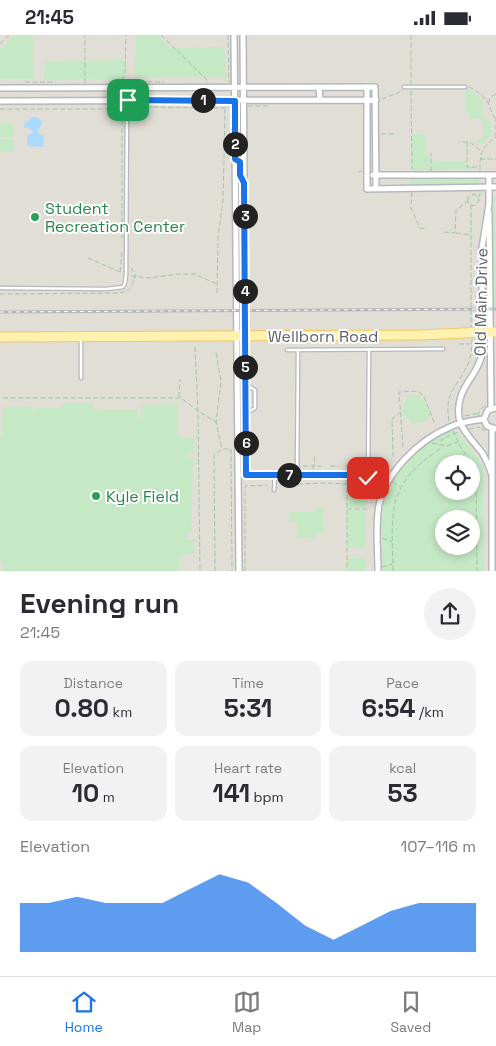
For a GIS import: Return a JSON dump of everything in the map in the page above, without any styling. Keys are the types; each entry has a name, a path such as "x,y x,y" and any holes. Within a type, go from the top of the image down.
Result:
{"main road":[{"name":"Wellborn Road","path":"0,337 420,335 490,332"}],"street":[{"path":"234,35 235,200 245,383 246,475"},
{"path":"239,571 237,383 241,336 245,200 243,35"},
{"path":"128,100 130,87"},
{"path":"319,87 320,100"},
{"path":"367,87 368,189 496,187"},
{"path":"0,88 375,87 379,100 376,189"},
{"path":"0,101 379,100"},
{"path":"235,159 240,162 240,175 244,183"},
{"path":"367,175 496,175"},
{"name":"Old Main Drive","path":"489,175 492,406"},
{"path":"403,189 404,176"},
{"path":"235,200 245,200"},
{"name":"Old Main Drive","path":"461,423 458,410 461,396 478,369 482,354 482,248 489,204"},
{"path":"237,383 245,383"},
{"path":"380,569 378,510 386,486 406,459 419,447 437,434 461,423 481,418 492,406"},
{"path":"237,414 246,413"},
{"path":"481,418 487,426 494,429 492,571"},
{"path":"461,423 466,434 486,459 492,475"},
{"path":"238,475 347,475 368,478 386,486"}],"lane":[{"path":"404,87 465,87"},
{"path":"1,288 106,289 122,287 125,283 128,100"},
{"path":"81,337 81,378"},
{"path":"368,478 369,349"},
{"path":"287,350 443,349"},
{"path":"297,475 298,350"},
{"path":"245,383 255,391 255,408 246,413"},
{"path":"274,490 275,475"}],"path":[{"path":"0,45 9,35"},
{"path":"84,84 85,35"},
{"path":"161,35 211,84 202,83"},
{"path":"228,35 229,83"},
{"path":"411,35 412,172"},
{"path":"103,83 130,81 165,82"},
{"path":"20,83 60,83"},
{"path":"379,100 400,92 404,87"},
{"path":"465,87 475,90 488,104 490,111 496,118 496,137 481,152 480,175"},
{"path":"488,104 490,99 496,94"},
{"path":"0,109 127,110 146,107 229,107"},
{"path":"217,293 225,108"},
{"path":"381,134 396,134"},
{"path":"463,142 470,142 481,152"},
{"path":"467,142 467,167 480,167"},
{"path":"431,153 431,171"},
{"path":"480,159 496,159"},
{"path":"358,172 363,170"},
{"path":"471,205 478,204 480,188"},
{"path":"412,192 411,208 420,228 426,229"},
{"path":"455,233 456,210 468,201 472,195 478,197"},
{"path":"468,201 471,205 472,327"},
{"path":"444,231 471,235"},
{"path":"88,259 126,275 150,277 194,274 217,284"},
{"path":"126,259 136,276"},
{"path":"450,423 449,400 454,386 468,365 472,344 467,334"},
{"path":"459,344 472,344"},
{"path":"195,347 198,411 200,571"},
{"path":"216,353 221,381 216,422 222,449"},
{"path":"179,398 180,379"},
{"path":"403,447 399,392 418,391 424,397 435,423"},
{"path":"3,398 181,398 216,422"},
{"path":"462,417 479,413 482,408 492,406"},
{"path":"393,457 392,419 400,412"},
{"path":"479,413 481,418"},
{"path":"466,430 480,427"},
{"path":"453,429 458,442 474,464 477,474 477,571"},
{"path":"441,442 442,439 459,431"},
{"path":"429,443 447,446 458,442"},
{"path":"393,571 394,504 400,487 424,460 440,449 440,447"},
{"path":"215,571 214,455 222,449 231,449 232,571"},
{"path":"313,468 314,456"},
{"path":"352,458 352,465"},
{"path":"347,469 346,465 363,466"},
{"path":"303,466 313,468 321,466"},
{"path":"330,466 339,466"},
{"path":"380,477 383,469"},
{"path":"381,473 384,477"},
{"path":"347,480 347,571"},
{"path":"392,482 400,487"},
{"path":"283,485 346,484 371,491 375,487"},
{"path":"245,571 246,485 267,485"},
{"path":"346,509 369,509"},
{"path":"382,538 393,543"},
{"path":"380,569 393,564"}],"shaded area":[{"path":"0,35 496,35 496,571 0,571"}],"green space":[{"path":"14,35 33,35 33,79 0,79 0,49"},
{"path":"136,35 157,35 169,48 224,47 226,78 135,78"},
{"path":"126,60 125,79 44,80 45,61"},
{"path":"465,89 474,92 479,97 483,106 481,113 491,123 491,135 484,143 476,143 483,136 483,121 479,118 469,120 469,113 465,112"},
{"path":"0,124 14,124 14,137 0,137"},
{"path":"412,134 425,134 425,155 430,155 429,170 412,170"},
{"path":"0,139 14,139 14,152 0,152"},
{"path":"466,161 466,167 475,167 474,169 432,170 432,162"},
{"path":"411,178 479,178 479,184 413,186 409,184"},
{"path":"493,196 495,196 496,308 493,308"},
{"path":"419,395 421,400 424,400 431,416 424,422 411,423 403,415 404,401 407,400 407,396"},
{"name":"Kyle Field","path":"63,403 94,403 94,410 137,409 137,417 141,418 141,405 177,404 177,437 193,438 193,453 185,453 193,460 191,531 184,540 194,539 194,553 179,556 179,571 2,571 3,566 6,566 0,560 0,439 2,435 3,407 33,406 32,412 34,413 35,408 62,408"},
{"path":"452,429 458,433 475,455 435,455 435,500 480,500 480,461 483,467 484,571 383,571 382,521 387,493 409,459 430,442"},
{"path":"357,488 368,492 366,507 348,507 348,489"},
{"path":"315,508 323,508 323,534 316,534 316,538 297,538 297,522 289,522 289,512 315,512"},
{"path":"348,510 366,511 366,548 348,548"},
{"path":"348,558 366,558 366,571 348,571"}],"water":[{"path":"30,118 40,119 42,124 37,132 44,135 43,147 27,146 27,135 34,133 28,127 24,128 25,121 28,122"}],"railway":[{"path":"0,312 496,309"}],"place":[{"name":"Student Recreation Center","path":"35,217"},
{"name":"Kyle Field","path":"96,496"}],"route":[{"path":"128,100 235,101 235,159 240,162 240,175 244,183 246,475 358,475 368,478"}]}
